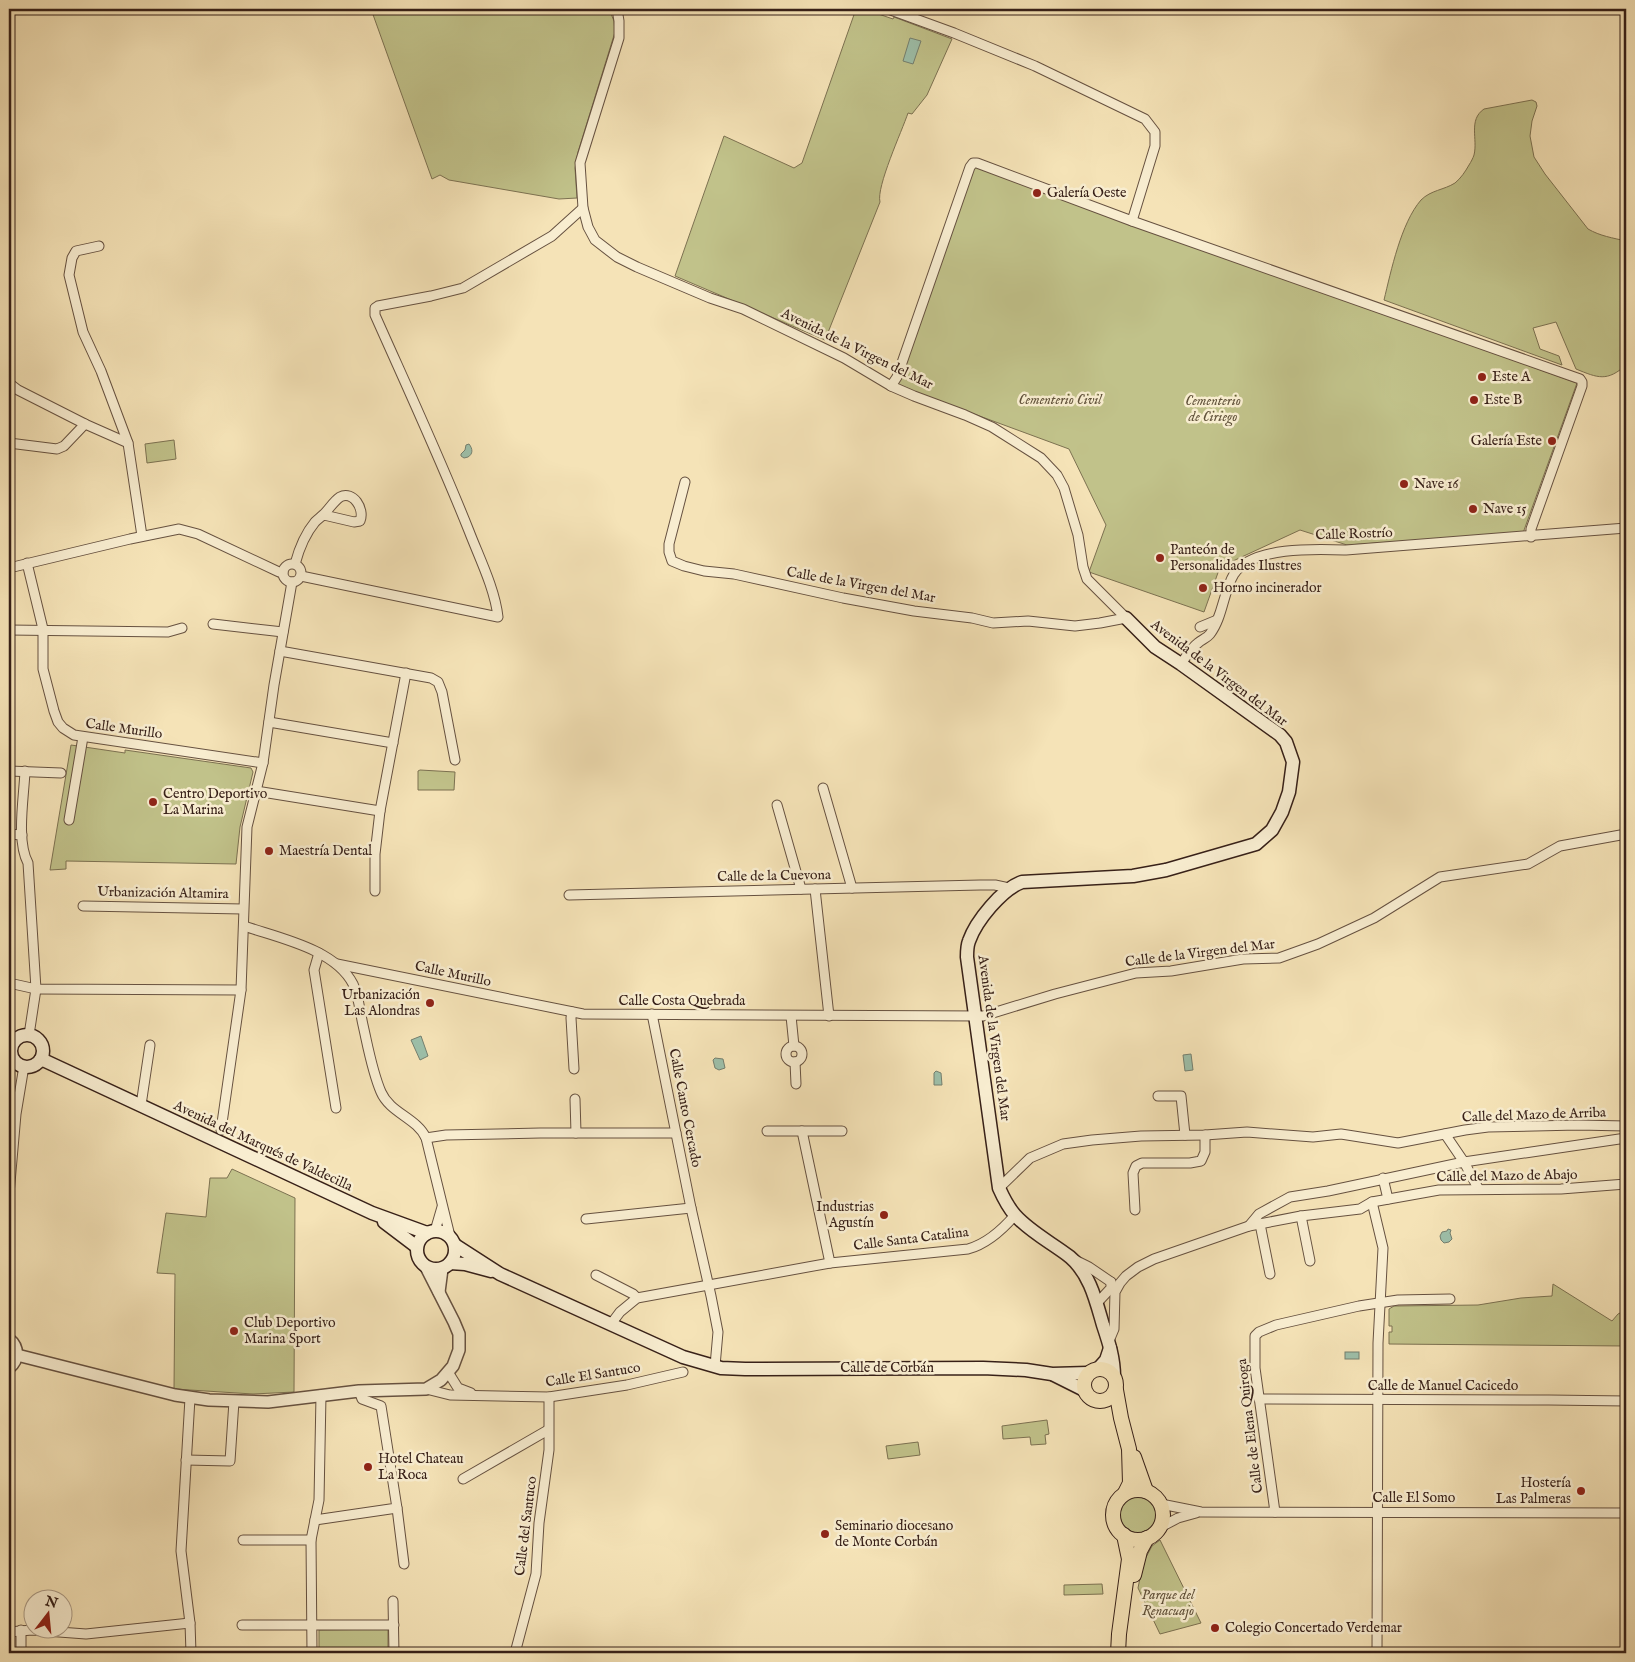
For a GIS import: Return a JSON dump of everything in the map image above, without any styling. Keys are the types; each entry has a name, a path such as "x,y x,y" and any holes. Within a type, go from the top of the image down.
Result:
{"main road":[{"name":"Avenida de la Virgen del Mar","path":"1115,1384 1112,1352 1097,1304 1080,1267 1015,1215 999,1188 966,957 967,947 974,932 995,903 1008,888 1022,882 1133,876 1166,870 1256,844 1272,830 1282,812 1289,792 1293,762 1286,742 1268,726 1155,647 1126,618"},
{"path":"29,1035 42,1044 43,1054 41,1059 34,1065 24,1066 15,1061 12,1056 11,1045 19,1038 29,1035"},
{"name":"Avenida del Marqués de Valdecilla","path":"41,1059 372,1213 431,1232"},
{"name":"Avenida del Marqués de Valdecilla","path":"372,1213 417,1247"},
{"path":"500,1274 452,1241 443,1232 431,1232 419,1240 417,1247 419,1260 426,1267 431,1269 465,1264 500,1274 683,1357 718,1367"},
{"path":"446,1266 454,1255 452,1241"},
{"name":"Avenida de la Virgen del Mar","path":"1093,1371 1106,1360 1109,1344"},
{"name":"Calle de Corbán","path":"718,1367 745,1370 983,1368 1026,1370 1052,1374 1093,1371"},
{"path":"1115,1384 1108,1399 1096,1401 1088,1397 1084,1390 1084,1381 1093,1371 1104,1370 1115,1384 1129,1449 1130,1483 1116,1504 1113,1514 1116,1526 1124,1535 1131,1539 1139,1540 1154,1534 1162,1521 1163,1512 1161,1504 1146,1491 1138,1490 1125,1493"},
{"name":"Calle de Corbán","path":"1052,1374 1084,1390"},
{"path":"1102,1401 1121,1418"},
{"path":"1129,1449 1146,1491"},
{"path":"1118,1653 1128,1559 1124,1535"},
{"path":"1125,1653 1135,1566 1147,1538"}],"street":[{"name":"Avenida de la Virgen del Mar","path":"617,9 619,38 580,163 583,208 588,227 595,240 617,257 754,314 844,358 891,386 992,427 1022,445 1050,466 1057,474 1070,503 1087,579 1126,618"},
{"path":"888,9 954,32 1035,66 1145,119 1155,132 1155,146 1132,221"},
{"path":"891,386 897,377 973,163 1580,379 1582,386 1531,529 1531,537"},
{"path":"301,576 498,617 497,607 456,499 375,315 375,308 463,288 552,236 583,208"},
{"path":"99,246 76,251 72,258 70,275 83,332 101,371 128,443 142,536"},
{"path":"9,383 18,390 85,424 128,443"},
{"path":"9,443 57,449 64,446 85,424"},
{"name":"Calle de la Virgen del Mar","path":"684,482 669,544 672,561 684,566 704,571 734,574 843,598 914,611 955,615 993,623 1028,621 1075,626 1126,618"},
{"path":"295,564 306,535 324,515"},
{"name":"Calle Rostrío","path":"1181,664 1197,643 1210,636 1235,574 1251,561 1264,556 1284,551 1316,548 1346,550 1531,537 1626,528"},
{"path":"9,568 170,530 187,531 279,572 283,572"},
{"name":"Calle Murillo","path":"27,563 43,629 43,669 58,722 63,728 74,735 83,737 263,763"},
{"path":"292,582 284,578 283,572 287,565 295,564"},
{"path":"292,582 301,576 301,570 295,564"},
{"path":"221,1130 241,990 247,827 263,763 292,582"},
{"path":"1200,627 1217,620"},
{"path":"213,624 283,632"},
{"path":"9,630 168,632 182,628"},
{"path":"280,651 406,673 431,678 438,682 442,692 455,760"},
{"path":"375,891 375,854 380,812 406,673"},
{"path":"269,722 393,743"},
{"path":"69,820 83,737"},
{"path":"9,771 61,773"},
{"path":"25,771 22,835 23,854 28,864 36,989 29,1035"},
{"path":"823,788 852,888"},
{"path":"256,790 380,812"},
{"path":"777,805 801,889"},
{"path":"9,834 22,835"},
{"name":"Calle de la Virgen del Mar","path":"975,1016 983,1016 1055,994 1136,973 1171,971 1243,959 1279,958 1318,944 1374,918 1440,877 1528,864 1560,846 1626,834"},
{"path":"980,885 989,888 995,903"},
{"name":"Calle de la Cuevona","path":"569,895 980,885 995,885 1008,888"},
{"path":"815,889 829,1016"},
{"name":"Urbanización Altamira","path":"83,906 243,909"},
{"name":"Calle Murillo","path":"244,926 294,942 319,953 337,964 532,1004"},
{"path":"319,953 314,970 336,1108"},
{"name":"Calle Murillo","path":"337,964 353,984 376,1078 382,1094 391,1106 422,1130 426,1138 452,1241"},
{"path":"353,984 360,973 368,971"},
{"path":"9,983 36,989 241,990"},
{"name":"Calle Costa Quebrada","path":"532,1004 594,1015 975,1016"},
{"path":"572,1012 574,1069"},
{"name":"Calle Canto Cercado","path":"652,1014 718,1332 718,1367"},
{"path":"791,1016 794,1046 789,1049 786,1055 789,1060 795,1062 796,1084"},
{"path":"141,1105 150,1046"},
{"path":"9,1194 16,1114 24,1066"},
{"path":"1158,1096 1181,1096 1185,1136"},
{"path":"575,1099 576,1133"},
{"name":"Calle del Mazo de Arriba","path":"999,1188 1030,1158 1063,1144 1102,1139 1246,1132 1313,1137 1341,1134 1398,1143 1488,1127 1626,1126"},
{"path":"767,1131 842,1131"},
{"path":"802,1131 830,1263"},
{"path":"426,1138 446,1135 676,1133"},
{"path":"1445,1134 1464,1162 1478,1188"},
{"path":"1135,1210 1133,1173 1136,1166 1142,1163 1190,1163 1201,1161 1205,1152 1205,1135"},
{"name":"Calle del Mazo de Arriba","path":"1249,1226 1258,1214 1290,1197 1464,1162 1626,1138"},
{"path":"1383,1178 1388,1199"},
{"name":"Calle del Mazo de Abajo","path":"1115,1292 1126,1276 1154,1259 1249,1226 1301,1216 1360,1209 1372,1202 1439,1190 1478,1188 1561,1189 1626,1184"},
{"path":"1372,1202 1383,1248 1378,1400 1377,1653"},
{"path":"431,1232 442,1206"},
{"path":"586,1219 691,1208"},
{"name":"Calle Santa Catalina","path":"611,1324 620,1312 637,1298 830,1263 968,1249 990,1238 1015,1215"},
{"path":"1301,1216 1310,1262"},
{"path":"1260,1224 1270,1274"},
{"path":"1070,1258 1089,1267 1111,1282 1110,1288 1097,1304"},
{"path":"438,1292 446,1266"},
{"path":"17,1355 190,1398 268,1402 359,1391 440,1388 453,1366 459,1350 459,1334 426,1267"},
{"path":"596,1275 633,1294 637,1298"},
{"name":"Calle del Mazo de Abajo","path":"1089,1284 1111,1282 1126,1276"},
{"name":"Avenida de la Virgen del Mar","path":"1109,1344 1114,1329 1115,1292"},
{"path":"1380,1302 1450,1300"},
{"name":"Calle de Elena Quiroga","path":"1275,1512 1255,1368 1256,1336 1260,1332 1276,1325 1380,1302"},
{"path":"9,1339 14,1344 17,1355 16,1360 9,1368"},
{"name":"Calle El Santuco","path":"448,1372 458,1388 476,1395"},
{"name":"Calle El Santuco","path":"440,1388 450,1395 548,1397 620,1387 683,1372"},
{"path":"359,1391 362,1399 381,1406 404,1564"},
{"path":"312,1653 311,1540 320,1500 321,1395"},
{"name":"Calle del Santuco","path":"515,1653 536,1574 539,1523 549,1450 548,1397"},
{"path":"190,1398 181,1551 190,1623 191,1653"},
{"name":"Calle de Manuel Cacicedo","path":"1259,1399 1626,1401"},
{"path":"186,1460 230,1461 234,1401"},
{"path":"463,1479 548,1430"},
{"name":"Calle El Somo","path":"1161,1504 1201,1512 1626,1512"},
{"path":"315,1520 397,1508"},
{"name":"Calle El Somo","path":"1159,1528 1178,1518 1201,1512"},
{"path":"243,1540 311,1540"},
{"path":"393,1601 394,1653"},
{"path":"9,1632 21,1630 86,1634 190,1623"},
{"path":"242,1625 394,1625"},
{"path":"21,1630 21,1653"}],"green space":[{"path":"371,9 609,9 614,21 615,32 578,152 575,168 577,198 559,199 449,180 440,175 432,179"},
{"path":"856,9 864,9 893,19 894,17 952,39 927,95 912,114 908,113 882,184 880,202 825,340 675,276 724,136 794,168 802,163"},
{"path":"1532,100 1536,102 1537,106 1530,136 1534,157 1545,174 1588,229 1602,235 1626,241 1626,365 1608,376 1590,375 1576,369 1556,322 1533,328 1540,349 1559,356 1562,365 1384,300 1402,234 1414,210 1425,197 1455,183 1463,175 1472,160 1475,149 1475,124 1479,113 1484,109"},
{"name":"Cementerio de Ciriego","path":"974,166 1577,383 1523,533 1347,545 1300,530 1220,567 1204,612 1089,572 1106,525 1069,449 898,386"},
{"path":"174,440 176,459 147,463 145,444"},
{"name":"Centro Deportivo La Marina","path":"71,745 125,753 125,750 251,768 253,772 240,827 236,864 66,861 66,869 50,870"},
{"path":"418,771 455,772 454,790 418,790"},
{"name":"Club Deportivo Marina Sport","path":"232,1169 295,1198 294,1392 253,1394 174,1389 175,1274 157,1273 166,1213 206,1217 210,1178 227,1178"},
{"path":"1553,1284 1612,1321 1618,1314 1626,1310 1626,1346 1389,1344 1389,1332 1392,1332 1392,1326 1389,1326 1389,1309 1394,1306 1478,1305 1521,1298 1552,1296"},
{"path":"1047,1420 1049,1434 1045,1435 1046,1444 1031,1445 1030,1437 1003,1439 1002,1426"},
{"path":"918,1442 920,1455 888,1459 886,1446"},
{"path":"1139,1495 1146,1496 1152,1501 1157,1507 1157,1521 1152,1527 1146,1532 1139,1533 1132,1532 1126,1527 1121,1521 1120,1514 1121,1507 1126,1501 1132,1496"},
{"name":"Parque del Renacuajo","path":"1160,1540 1201,1623 1160,1634 1138,1588 1143,1563 1152,1546"},
{"path":"1102,1584 1103,1594 1064,1595 1064,1585"},
{"path":"388,1629 388,1653 319,1653 319,1630"}],"shaded area":[{"path":"910,38 921,41 913,64 903,61"},
{"path":"469,444 472,453 464,458 461,454 465,450 466,445"},
{"path":"421,1036 428,1056 420,1060 411,1040"},
{"path":"1191,1054 1193,1070 1185,1071 1183,1055"},
{"path":"715,1058 723,1059 725,1068 719,1070 715,1068 713,1060"},
{"path":"936,1071 941,1073 942,1085 934,1085 934,1073"},
{"path":"1448,1229 1451,1230 1452,1239 1444,1243 1440,1236 1442,1232"},
{"path":"1345,1352 1359,1352 1359,1359 1345,1359"}],"place":[{"name":"Galería Oeste","path":"1037,193"},
{"name":"Este A","path":"1482,377"},
{"name":"Este B","path":"1474,400"},
{"name":"Galería Este","path":"1552,441"},
{"name":"Nave 16","path":"1404,484"},
{"name":"Nave 15","path":"1473,509"},
{"name":"Panteón de Personalidades Ilustres","path":"1160,558"},
{"name":"Horno incinerador","path":"1203,588"},
{"name":"Centro Deportivo La Marina","path":"153,802"},
{"name":"Maestría Dental","path":"269,851"},
{"name":"Urbanización Las Alondras","path":"430,1003"},
{"name":"Industrias Agustín","path":"884,1215"},
{"name":"Club Deportivo Marina Sport","path":"234,1331"},
{"name":"Hotel Chateau La Roca","path":"368,1467"},
{"name":"Hostería Las Palmeras","path":"1581,1491"},
{"name":"Seminario diocesano de Monte Corbán","path":"825,1534"},
{"name":"Colegio Concertado Verdemar","path":"1215,1628"}],"park label":[{"name":"Cementerio Civil","path":"1060,400"}]}
